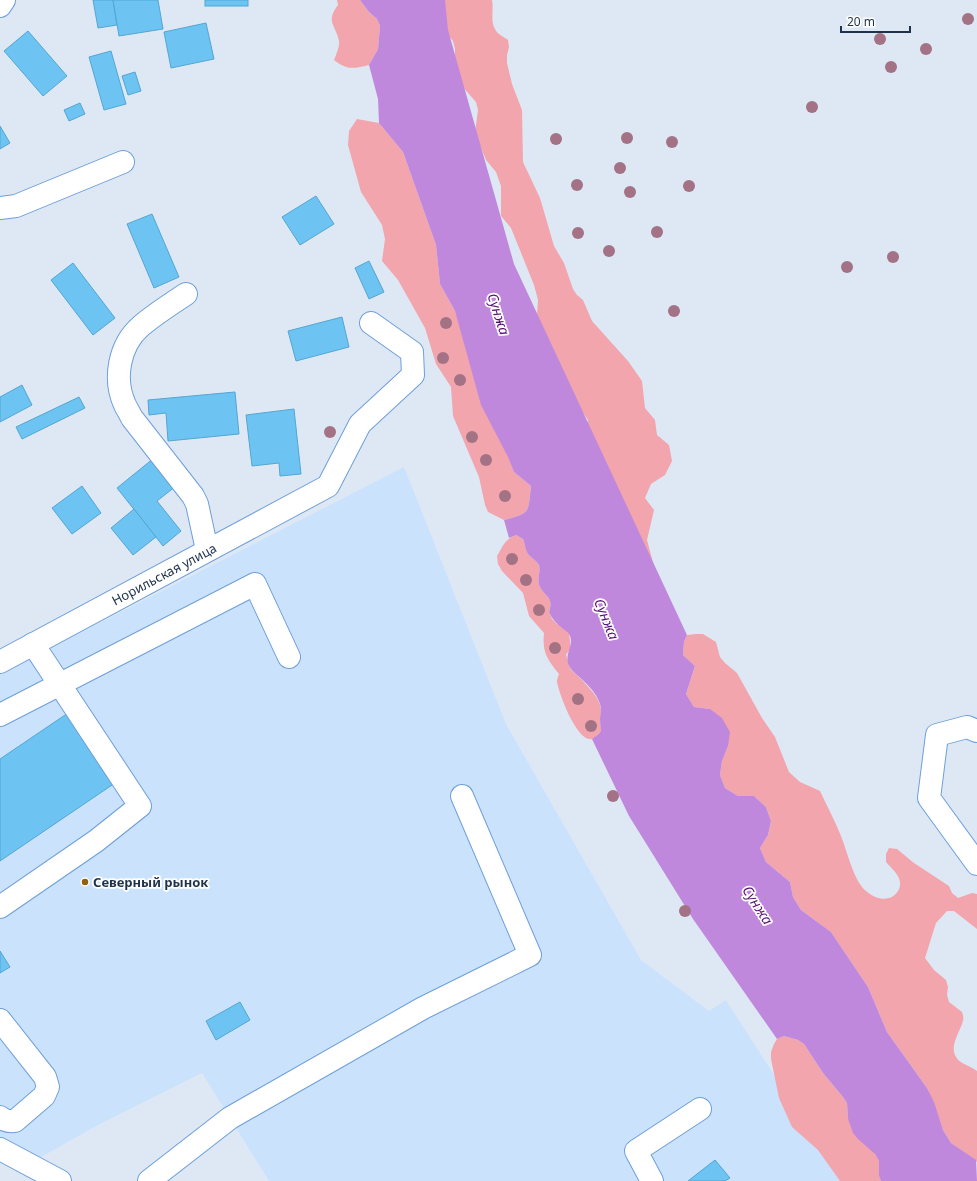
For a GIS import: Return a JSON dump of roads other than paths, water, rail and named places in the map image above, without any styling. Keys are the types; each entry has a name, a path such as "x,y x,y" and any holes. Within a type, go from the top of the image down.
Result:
{"street":[{"path":"0,6 4,0"},
{"path":"0,208 16,206 123,162"},
{"path":"186,294 141,326 130,338 120,362 120,388 124,405 132,418 193,496 197,504 207,550"},
{"name":"Норильская улица","path":"0,662 328,486 360,424 413,375 412,352 371,323"},
{"path":"0,715 255,584 289,657"},
{"path":"0,907 96,841 140,806 33,644"},
{"path":"977,731 967,727 937,735 929,798 977,864"},
{"path":"149,1181 230,1118 423,1008 530,955 462,796"},
{"path":"0,1020 45,1077 48,1087 44,1096 15,1121 4,1120 0,1116"},
{"path":"652,1181 636,1151 700,1108"},
{"path":"0,1149 55,1180"}],"water":[{"name":"Сунжа","path":"360,0 445,0 448,30 514,264 687,635 684,642 683,655 695,666 686,694 694,707 710,709 722,718 730,732 728,746 722,761 720,775 725,788 738,796 754,796 766,807 771,821 768,835 760,848 766,862 790,882 793,897 801,910 831,932 868,987 887,1032 927,1088 934,1102 943,1130 951,1143 976,1160 977,1181 881,1181 879,1176 879,1161 875,1154 853,1133 848,1119 847,1103 843,1097 823,1073 804,1044 798,1040 784,1036 777,1039 693,919 629,816 592,739 599,734 601,730 601,708 598,700 590,688 568,664 567,659 571,638 568,633 551,617 549,612 551,603 550,600 542,591 539,584 539,565 526,551 523,539 516,535 509,538 504,520 524,513 528,507 531,486 514,472 508,457 481,405 455,311 440,284 436,245 403,152 379,123 378,99 369,65 378,49 380,26 377,19 369,12"}],"place":[{"name":"Северный рынок","path":"85,882"}]}
